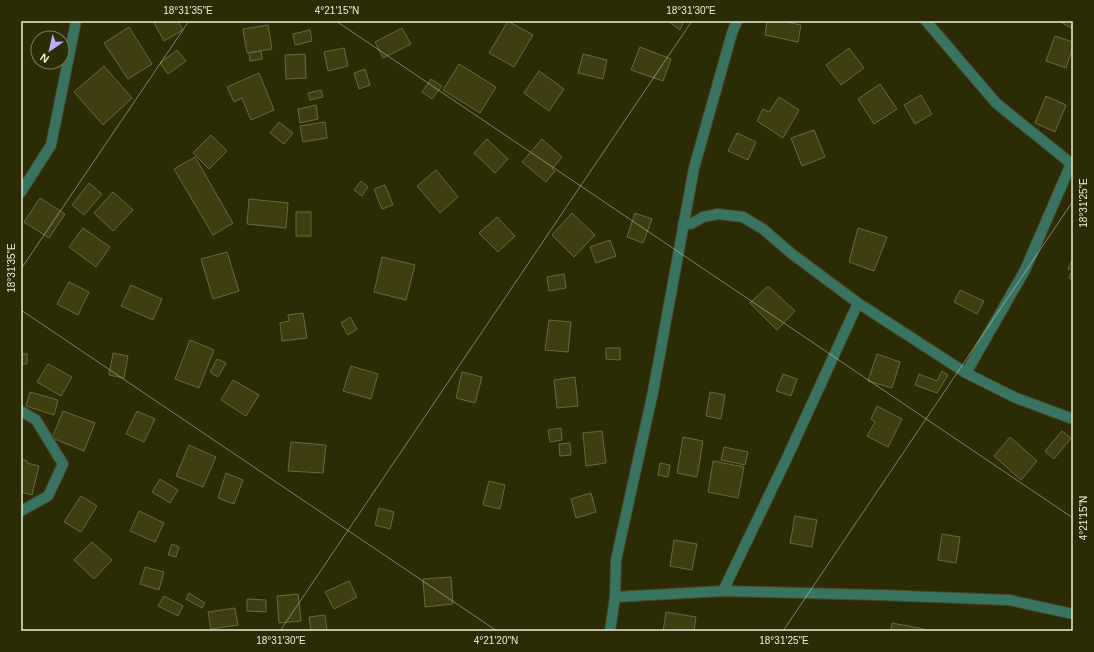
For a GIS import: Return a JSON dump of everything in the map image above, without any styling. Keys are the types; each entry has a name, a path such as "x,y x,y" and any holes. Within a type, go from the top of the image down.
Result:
{"street":[{"path":"21,192 51,145 76,21"},
{"path":"610,631 615,598 616,560 653,392 694,168 732,33 737,21"},
{"path":"926,21 996,103 1072,165 1025,270 966,373"},
{"path":"683,224 691,224 703,217 718,214 743,217 763,229 792,254 858,303 966,373 1016,398 1073,419"},
{"path":"723,591 786,460 858,303"},
{"path":"21,411 36,420 63,464 48,496 21,511"},
{"path":"615,598 723,591 879,595 1009,600 1073,614"}],"building":[{"path":"153,21 178,21 183,30 164,41"},
{"path":"508,21 533,35 514,67 489,53"},
{"path":"668,21 684,21 680,30"},
{"path":"767,21 781,21 801,25 798,42 765,35"},
{"path":"1059,21 1073,21 1073,29"},
{"path":"268,25 272,49 247,53 243,29"},
{"path":"129,27 152,64 128,79 104,43"},
{"path":"402,28 411,44 383,58 375,42"},
{"path":"310,30 312,41 295,45 293,34"},
{"path":"1055,36 1073,42 1073,47 1066,68 1046,61"},
{"path":"640,47 671,59 663,81 631,70"},
{"path":"344,48 348,66 328,71 324,52"},
{"path":"849,48 864,68 841,85 826,65"},
{"path":"177,50 186,61 168,74 160,63"},
{"path":"261,51 262,59 250,61 249,53"},
{"path":"305,54 306,78 286,79 285,55"},
{"path":"583,54 607,60 603,79 578,73"},
{"path":"459,64 496,87 480,113 443,90"},
{"path":"104,66 132,98 103,125 74,92"},
{"path":"365,69 370,85 359,89 354,73"},
{"path":"539,71 564,89 549,111 524,93"},
{"path":"259,73 274,110 251,120 242,98 234,102 227,87"},
{"path":"431,79 442,86 432,99 422,92"},
{"path":"880,84 897,109 874,124 858,99"},
{"path":"321,90 323,97 310,100 308,93"},
{"path":"921,95 932,114 915,124 904,105"},
{"path":"1046,96 1066,105 1055,132 1035,123"},
{"path":"779,97 799,110 783,138 757,121 763,109 769,112"},
{"path":"316,105 318,119 300,123 298,109"},
{"path":"279,122 293,133 284,144 270,133"},
{"path":"325,122 327,138 303,142 300,126"},
{"path":"814,130 825,157 802,166 791,138"},
{"path":"737,133 756,142 748,160 728,151"},
{"path":"211,135 227,151 209,169 193,153"},
{"path":"487,139 508,159 495,173 474,153"},
{"path":"542,139 562,157 552,169 555,171 546,182 522,162"},
{"path":"195,157 233,223 213,235 174,169"},
{"path":"436,170 458,197 440,213 417,186"},
{"path":"361,181 368,187 362,196 354,190"},
{"path":"89,183 102,194 84,215 72,205"},
{"path":"385,185 393,205 382,209 374,189"},
{"path":"113,192 133,210 113,231 94,213"},
{"path":"40,198 65,214 49,238 24,222"},
{"path":"249,199 288,203 286,228 247,224"},
{"path":"296,212 311,212 311,236 296,236"},
{"path":"572,213 595,235 574,257 552,235"},
{"path":"635,213 652,219 643,243 627,237"},
{"path":"497,217 515,236 498,252 479,233"},
{"path":"83,228 110,247 96,267 69,247"},
{"path":"858,228 887,237 874,271 849,262"},
{"path":"610,240 616,256 596,263 590,247"},
{"path":"227,252 239,291 213,299 201,259"},
{"path":"382,257 415,265 406,300 374,292"},
{"path":"1073,258 1073,280 1069,278 1072,270 1068,269"},
{"path":"564,274 566,288 549,291 547,277"},
{"path":"69,282 89,292 78,315 57,304"},
{"path":"131,285 162,299 153,320 121,306"},
{"path":"768,286 795,311 777,330 750,303"},
{"path":"960,290 984,301 977,314 954,302"},
{"path":"303,313 307,338 282,341 280,323 289,321 288,315"},
{"path":"350,317 357,329 348,335 341,323"},
{"path":"549,320 571,322 568,352 545,350"},
{"path":"190,340 214,350 199,388 175,379"},
{"path":"606,348 620,348 620,360 606,359"},
{"path":"113,353 128,356 124,378 109,375"},
{"path":"21,354 27,354 27,364 21,364"},
{"path":"877,354 900,362 892,388 868,381"},
{"path":"217,359 226,363 218,377 210,372"},
{"path":"48,364 72,377 61,396 37,382"},
{"path":"351,366 378,374 371,399 343,391"},
{"path":"942,371 948,375 937,393 915,385 919,374 937,381"},
{"path":"462,372 482,377 475,403 456,398"},
{"path":"783,374 797,379 791,396 776,391"},
{"path":"575,377 578,406 557,408 554,380"},
{"path":"233,380 259,395 246,416 221,400"},
{"path":"30,392 58,400 54,415 26,406"},
{"path":"710,392 725,395 721,419 706,416"},
{"path":"877,406 902,419 888,447 867,436 875,422 871,419"},
{"path":"63,411 95,423 84,451 52,438"},
{"path":"137,411 155,419 144,442 126,434"},
{"path":"561,428 562,440 550,442 548,430"},
{"path":"602,431 606,463 586,466 583,433"},
{"path":"1062,431 1071,438 1054,459 1045,451"},
{"path":"683,437 703,441 697,477 677,473"},
{"path":"1010,437 1037,461 1021,480 994,456"},
{"path":"291,442 326,445 323,473 288,471"},
{"path":"570,443 571,455 560,456 559,444"},
{"path":"189,445 216,457 203,487 176,476"},
{"path":"724,447 748,452 745,465 721,460"},
{"path":"21,459 27,461 27,463 39,466 32,495 21,492"},
{"path":"713,461 744,467 738,498 708,492"},
{"path":"660,463 670,465 668,477 658,475"},
{"path":"226,473 243,480 234,504 218,498"},
{"path":"160,479 178,490 170,503 152,492"},
{"path":"489,481 505,485 500,509 483,505"},
{"path":"591,493 596,512 576,518 571,499"},
{"path":"81,496 97,506 81,532 64,522"},
{"path":"379,508 394,512 390,529 375,525"},
{"path":"139,511 164,523 155,542 130,531"},
{"path":"795,516 817,520 812,547 790,543"},
{"path":"942,534 960,537 956,563 938,560"},
{"path":"674,540 697,544 692,570 670,566"},
{"path":"92,542 112,560 94,579 74,560"},
{"path":"172,544 179,547 176,557 168,555"},
{"path":"145,567 164,572 159,590 140,584"},
{"path":"451,577 453,604 425,607 423,579"},
{"path":"349,581 357,597 334,609 325,592"},
{"path":"189,593 205,603 202,608 186,599"},
{"path":"298,594 301,621 279,623 277,596"},
{"path":"164,596 183,606 178,616 158,606"},
{"path":"247,599 266,600 266,612 247,611"},
{"path":"235,608 238,625 211,629 208,612"},
{"path":"666,612 696,617 694,631 663,631"},
{"path":"325,615 327,631 311,631 309,617"},
{"path":"892,623 924,629 923,631 891,631"}]}
